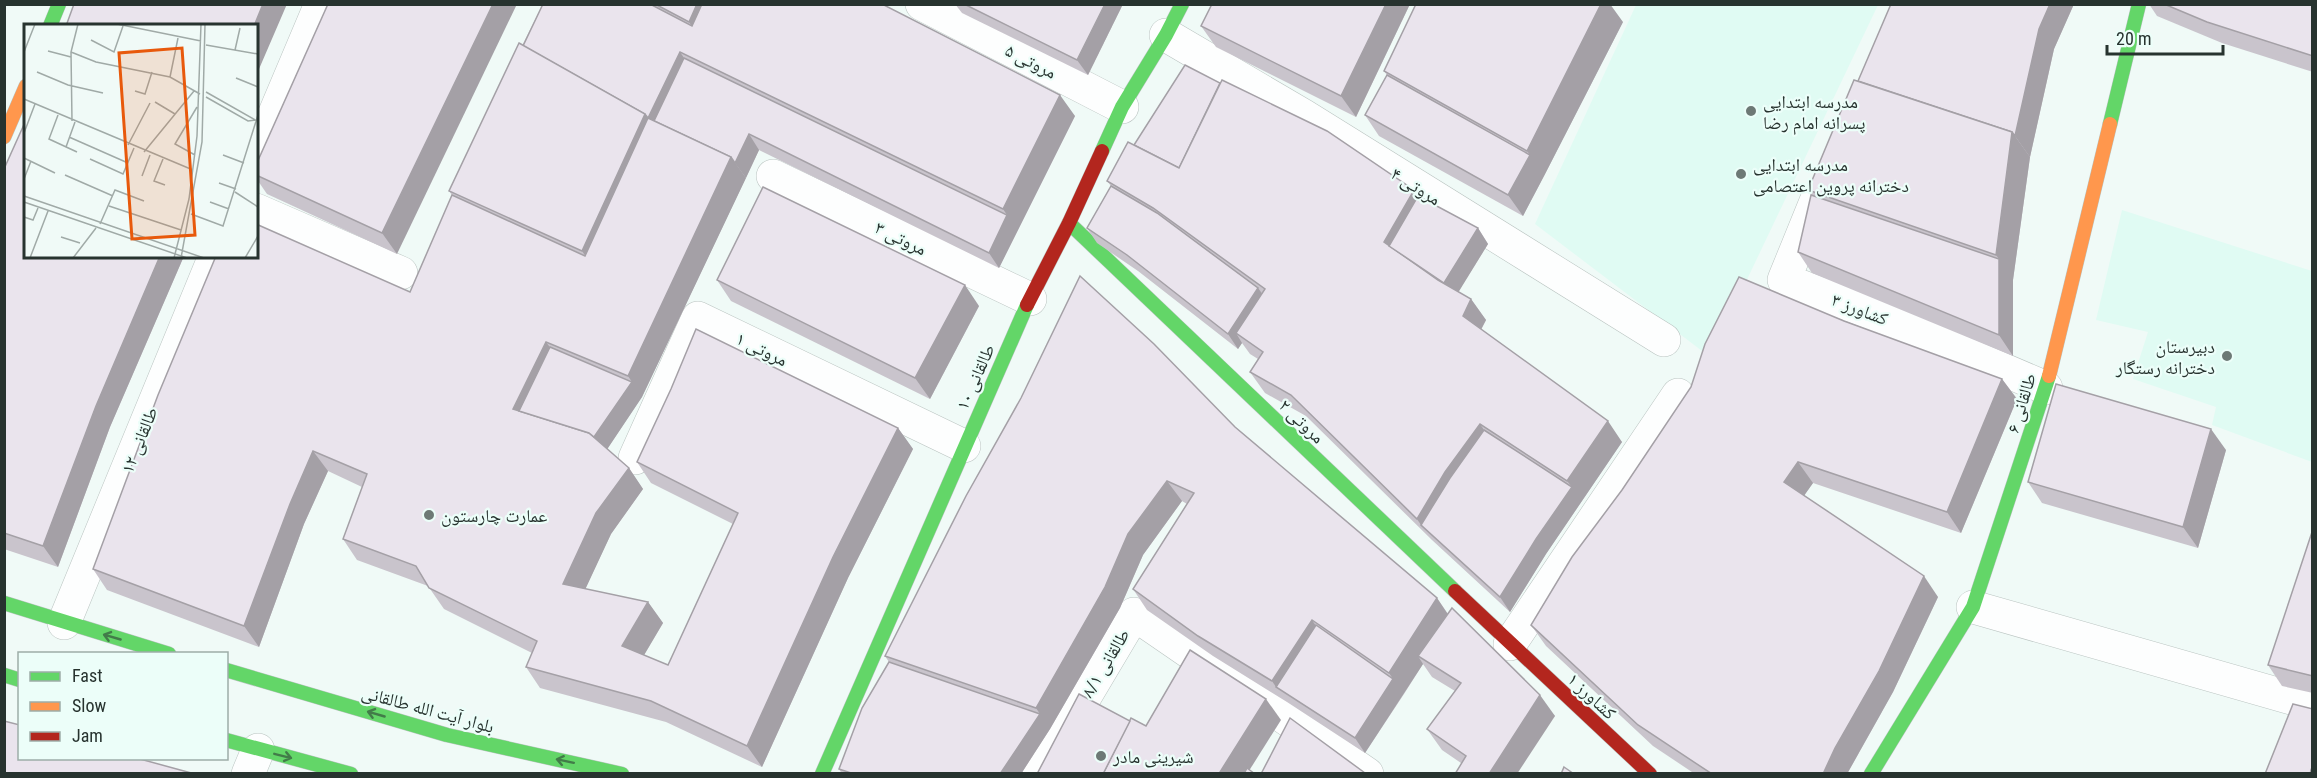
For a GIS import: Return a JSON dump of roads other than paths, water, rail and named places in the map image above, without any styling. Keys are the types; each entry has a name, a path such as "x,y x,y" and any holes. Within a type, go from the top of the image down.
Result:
{"street":[{"path":"51,24 59,4"},
{"path":"258,153 321,4"},
{"name":"طالقانی ۱۰","path":"822,774 1029,299 1069,223 1122,108 1182,4"},
{"name":"مروتی ۵","path":"936,8 1122,108"},
{"name":"طالقانی ۶","path":"1871,774 1973,607 2046,388 2137,10"},
{"name":"مروتی ۴","path":"1166,35 1304,116 1664,340"},
{"path":"4,137 24,91"},
{"name":"کشاورز ۳","path":"1830,168 1784,280 1871,313 2046,388"},
{"name":"مروتی ۳","path":"773,176 1029,299"},
{"path":"258,211 401,273"},
{"name":"مروتی ۲","path":"1069,223 1509,644"},
{"name":"طالقانی ۱۲","path":"64,623 214,258"},
{"name":"مروتی ۱","path":"635,458 698,318 964,446"},
{"path":"1509,644 1678,395"},
{"path":"4,603 162,652"},
{"path":"1973,607 2313,704"},
{"name":"طالقانی ۸/۱","path":"1039,774 1134,614 1367,774"},
{"name":"کشاورز ۱","path":"1509,644 1650,774"},
{"name":"بلوار آیت الله طالقانی","path":"228,671 447,735 622,774"},
{"path":"228,742 253,762 351,774"}],"place":[{"name":"مدرسه ابتدایی پسرانه امام رضا","path":"1751,111"},
{"name":"مدرسه ابتدایی دخترانه پروین اعتصامی","path":"1741,174"},
{"name":"دبیرستان دخترانه رستگار","path":"2227,356"},
{"name":"عمارت چارستون","path":"429,515"},
{"name":"شیرینی مادر","path":"1101,756"}]}
